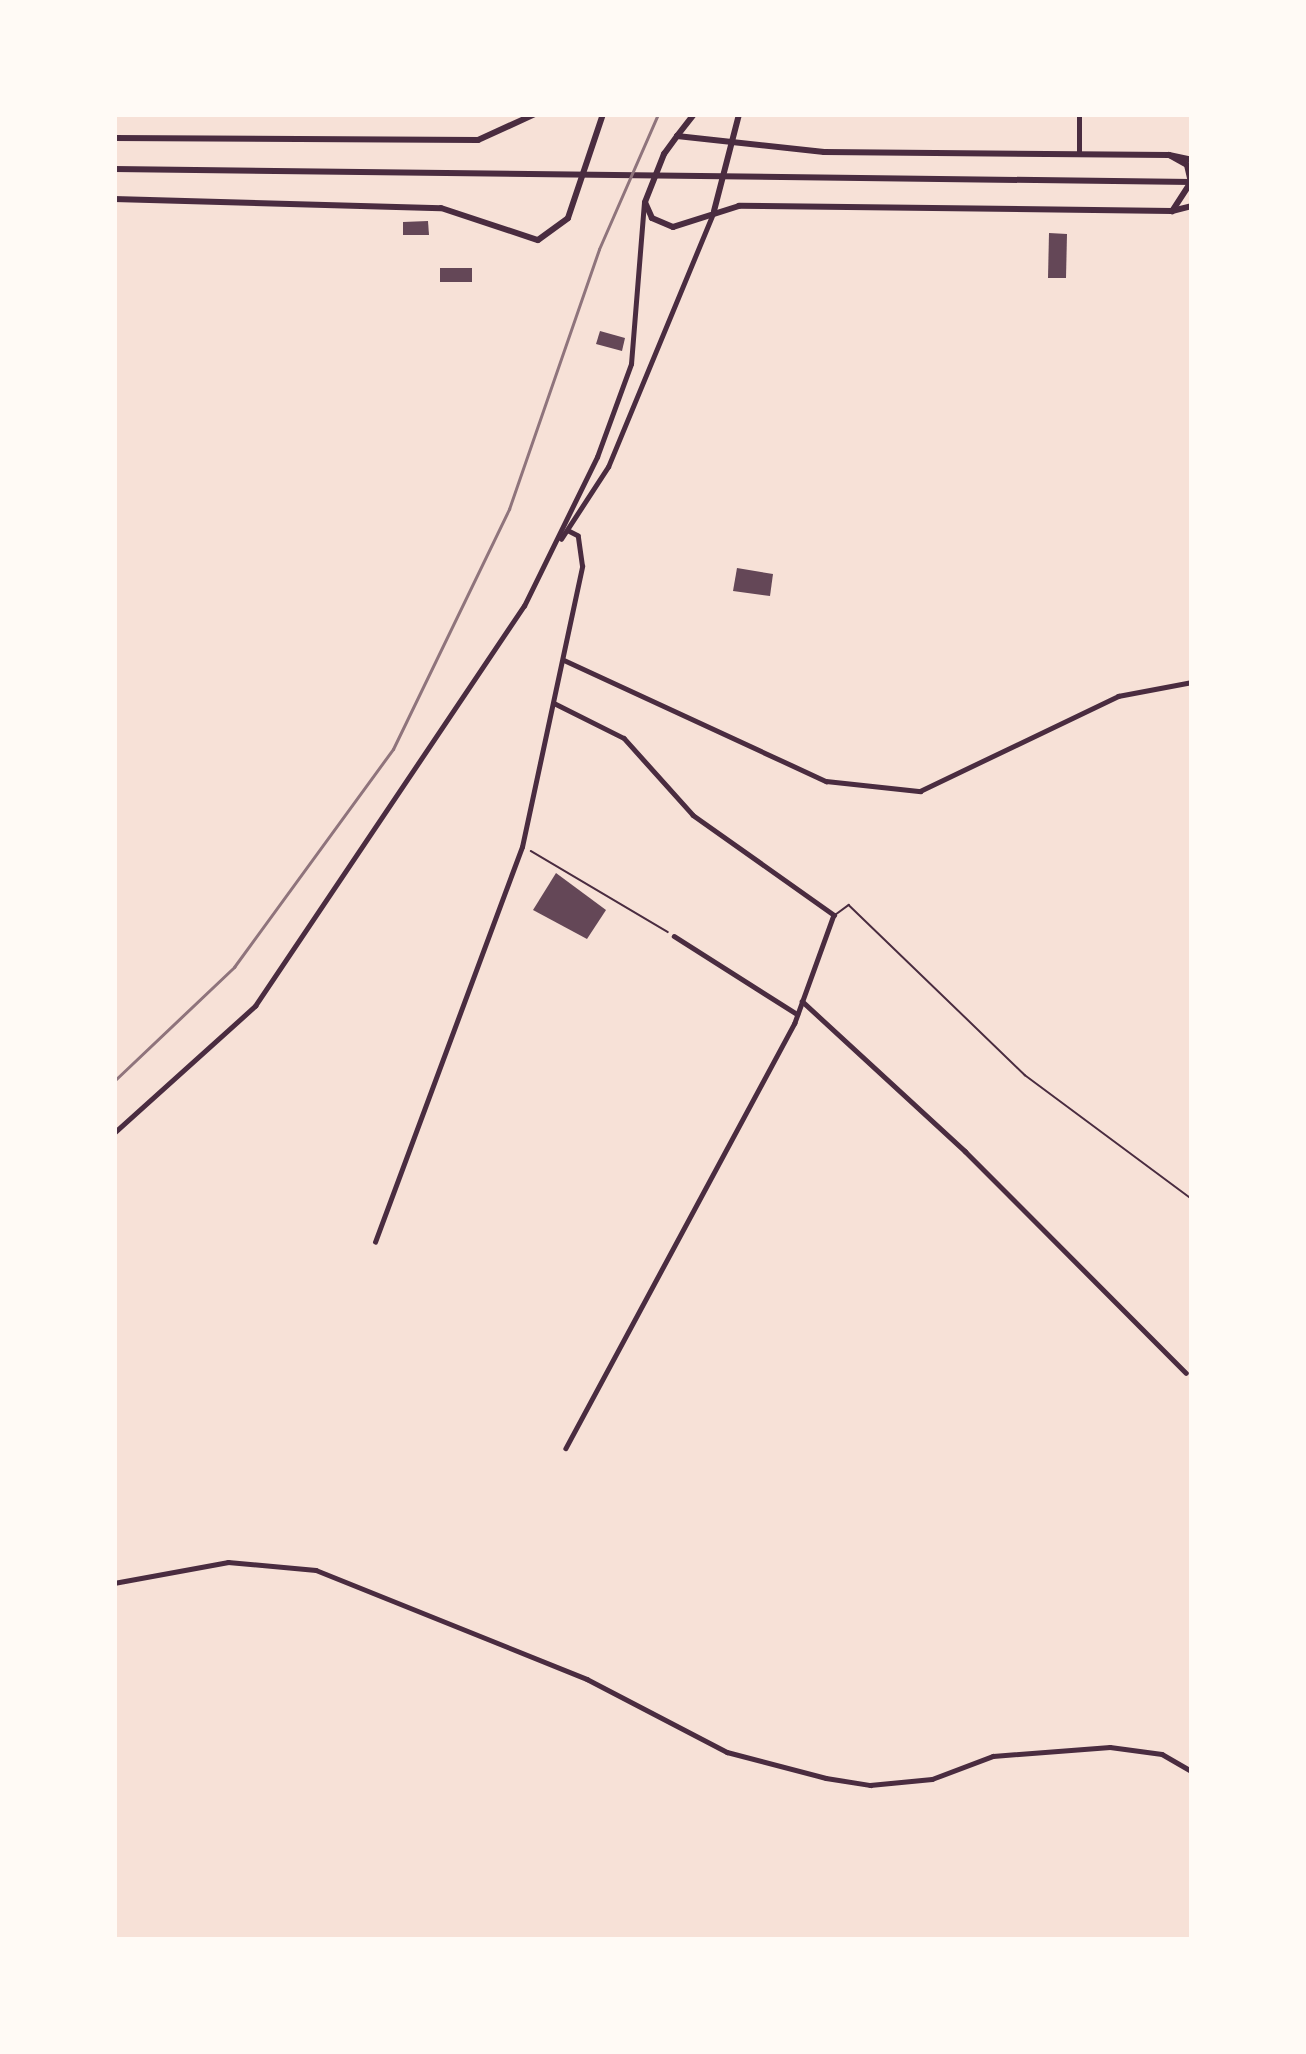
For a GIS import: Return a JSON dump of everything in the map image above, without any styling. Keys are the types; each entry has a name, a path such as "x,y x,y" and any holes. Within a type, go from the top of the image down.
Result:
{"main road":[{"path":"114,138 478,140 536,114"},
{"path":"114,199 441,208 538,240 568,218 600,131 599,114"},
{"path":"694,114 676,136 645,202 652,218 673,227 739,206 1172,211 1192,206"},
{"path":"713,214 735,145 739,114"},
{"path":"676,136 735,145 1169,155 1192,160"},
{"path":"1169,155 1186,165 1192,182"},
{"path":"114,170 1192,182"},
{"path":"1172,211 1192,182"}],"street":[{"path":"1078,153 1079,114"},
{"path":"114,1133 255,1006 432,752 557,544 631,364 645,202"},
{"path":"557,544 608,467 713,214"},
{"path":"375,1242 522,847 582,566 578,536 568,531"},
{"path":"564,660 826,781 920,791 1118,696 1192,682"},
{"path":"554,703 624,738 693,815 834,915 797,1014 566,1448"},
{"path":"674,936 797,1014"},
{"path":"802,1001 965,1151 1186,1373"},
{"path":"114,1583 228,1562 316,1570 587,1678 727,1752 826,1778 869,1785 932,1779 993,1756 1090,1747 1162,1754 1192,1772"}],"lane":[{"path":"834,915 850,905 1024,1076 1192,1199"}],"path":[{"path":"522,847 674,936"}],"building":[{"path":"428,221 429,235 403,235 403,222"},
{"path":"1049,233 1067,234 1066,278 1048,278"},
{"path":"440,268 472,268 472,282 440,282"},
{"path":"600,331 625,338 622,351 596,344"},
{"path":"737,568 773,574 770,596 733,591"},
{"path":"556,873 606,910 587,939 533,910"}],"railway":[{"path":"114,1081 234,967 393,749 509,509 599,249 658,114"}]}
